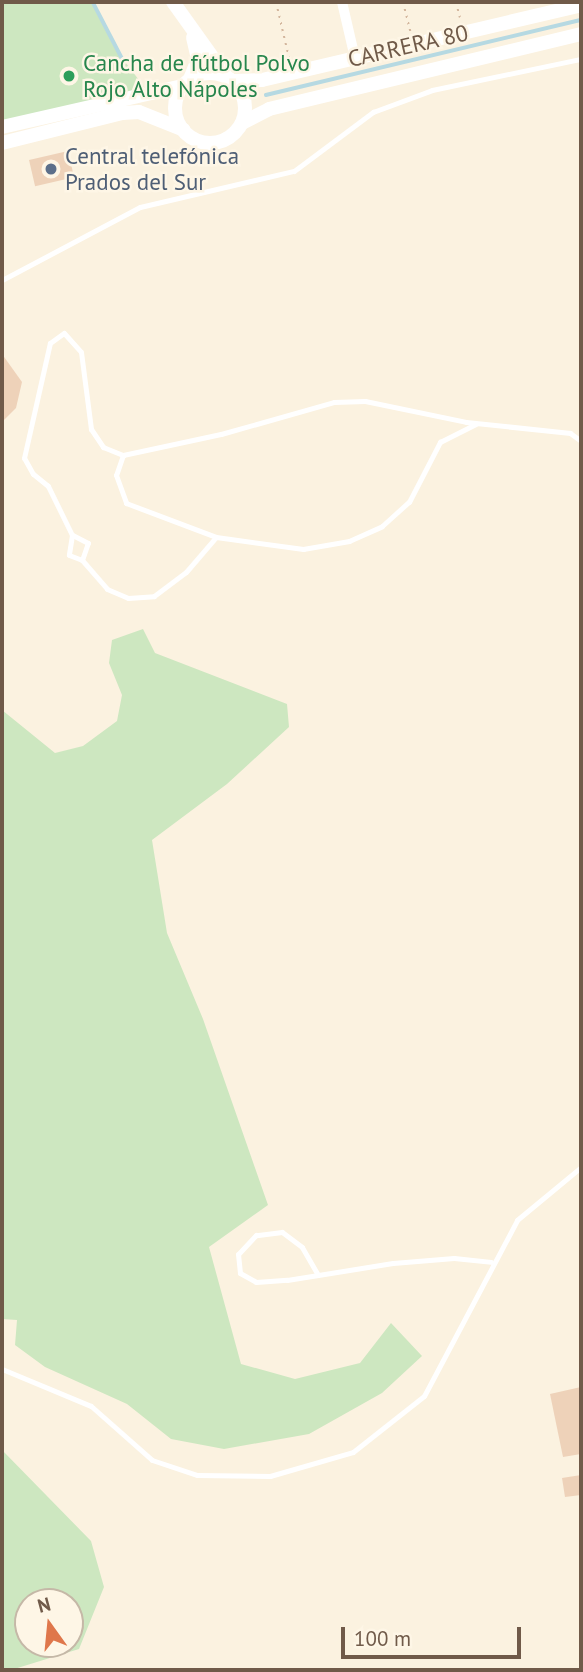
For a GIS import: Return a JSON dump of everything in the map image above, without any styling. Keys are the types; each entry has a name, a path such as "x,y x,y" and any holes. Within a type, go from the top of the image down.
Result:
{"street":[{"path":"173,2 192,34 244,96 242,123"},
{"path":"342,2 355,58"},
{"name":"CARRERA 80","path":"2,127 187,82 207,73 229,79 293,73 581,5"},
{"path":"184,130 176,103 198,59 192,34"},
{"name":"CARRERA 80","path":"2,143 122,113 139,112 184,130 200,141 219,141 242,123 269,109 581,34"}],"lane":[{"path":"2,280 139,207 294,171 373,111 432,90 581,59"},
{"path":"82,560 88,543 72,535 48,486 33,474 24,458 50,343 64,333 81,352 92,429 103,447 123,454 221,434 334,402 365,401 478,424 570,433 581,441"},
{"path":"123,454 116,475 126,503 216,537 303,548 349,541 399,514 440,442 478,424"},
{"path":"72,535 67,549 75,560 82,560 107,589 140,599 172,583 216,537"},
{"path":"2,1369 90,1406 152,1460 197,1475 270,1476 353,1452 424,1396 491,1262 517,1220 581,1167"},
{"path":"318,1275 302,1247 282,1232 256,1235 238,1254 240,1273 256,1282 318,1275 454,1258 491,1262"}],"path":[{"path":"276,2 293,73"},
{"path":"403,2 414,45"},
{"path":"456,2 464,33"}],"green space":[{"name":"Cancha de fútbol Polvo Rojo Alto Nápoles","path":"2,2 93,2 122,58 149,93 2,127"},
{"path":"143,629 155,653 287,704 289,727 227,784 152,840 167,933 203,1019 268,1205 209,1247 241,1364 295,1379 360,1363 391,1323 422,1356 382,1393 309,1434 224,1449 171,1439 127,1404 45,1367 15,1345 17,1320 2,1319 2,710 55,753 83,746 117,721 122,695 109,663 112,640"},
{"path":"2,1450 91,1541 104,1587 84,1637 84,1588 14,1588 14,1658 50,1658 11,1670 2,1670"}],"building":[{"name":"Central telefónica Prados del Sur","path":"68,151 74,177 35,186 29,160"},
{"path":"2,354 22,382 16,408 2,422"},
{"path":"581,1387 581,1454 563,1457 550,1394"},
{"path":"581,1475 581,1495 565,1497 562,1478"}],"waterway":[{"path":"93,2 122,58"},
{"path":"266,95 581,20"}],"place":[{"name":"Cancha de fútbol Polvo Rojo Alto Nápoles","path":"69,76"},
{"name":"Central telefónica Prados del Sur","path":"51,169"}]}
